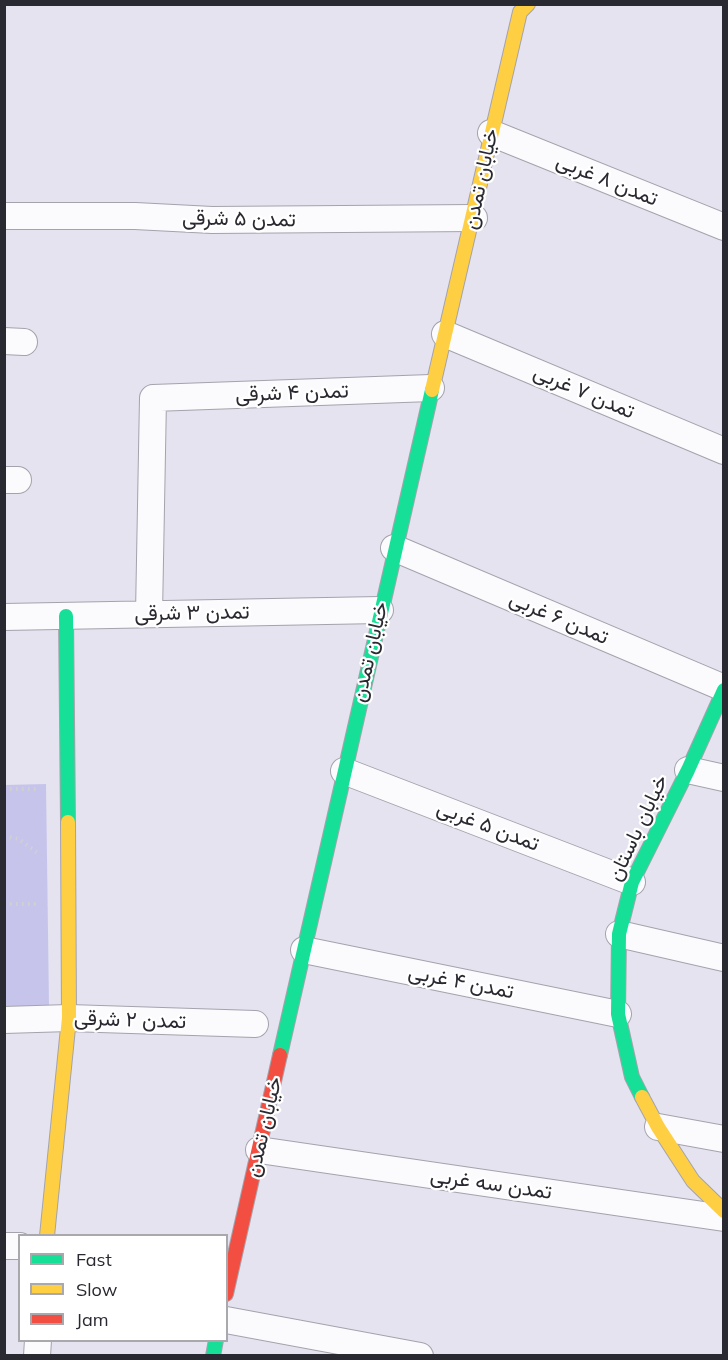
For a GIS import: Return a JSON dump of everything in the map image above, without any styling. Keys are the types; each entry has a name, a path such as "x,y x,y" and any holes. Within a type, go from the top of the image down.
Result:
{"street":[{"name":"خیابان تمدن","path":"228,1277 231,1252 259,1150 431,388 474,218 490,133 524,8"},
{"name":"تمدن ۸ غربی","path":"490,133 723,227"},
{"name":"تمدن ۵ شرقی","path":"4,216 135,216 212,220 474,218"},
{"name":"تمدن ۷ غربی","path":"445,333 723,451"},
{"name":"تمدن ۴ شرقی","path":"149,614 153,398 431,388"},
{"name":"تمدن ۶ غربی","path":"394,548 723,689"},
{"name":"تمدن ۳ شرقی","path":"4,617 380,610"},
{"path":"47,1234 69,1018 66,616"},
{"name":"خیابان باستان","path":"723,689 688,770 632,882 619,934 618,1014 632,1077 658,1127 693,1181 723,1210"},
{"path":"688,770 723,778"},
{"name":"تمدن ۵ غربی","path":"344,771 632,882"},
{"path":"619,934 723,958"},
{"name":"تمدن ۴ غربی","path":"304,950 618,1014"},
{"name":"تمدن ۲ شرقی","path":"4,1020 69,1018 255,1024"},
{"path":"658,1127 723,1139"},
{"name":"تمدن سه غربی","path":"259,1150 723,1218"},
{"path":"228,1320 420,1356"}],"path":[{"path":"4,836 19,839 43,858"},
{"path":"4,904 69,901"}],"shaded area":[{"path":"46,784 49,1006 5,1007 4,785"}],"traffic: fast":[{"path":"280,1055 432,390"},
{"path":"66,616 68,822"},
{"path":"642,1097 632,1077 618,1014 619,934 632,882 688,770 724,690"},
{"path":"213,1356 216,1342"}],"traffic: slow":[{"path":"432,390 520,12 528,4"},
{"path":"47,1234 69,1018 68,822"},
{"path":"642,1097 658,1127 693,1181 724,1211"}],"traffic: jam":[{"path":"228,1285 280,1055"}]}
